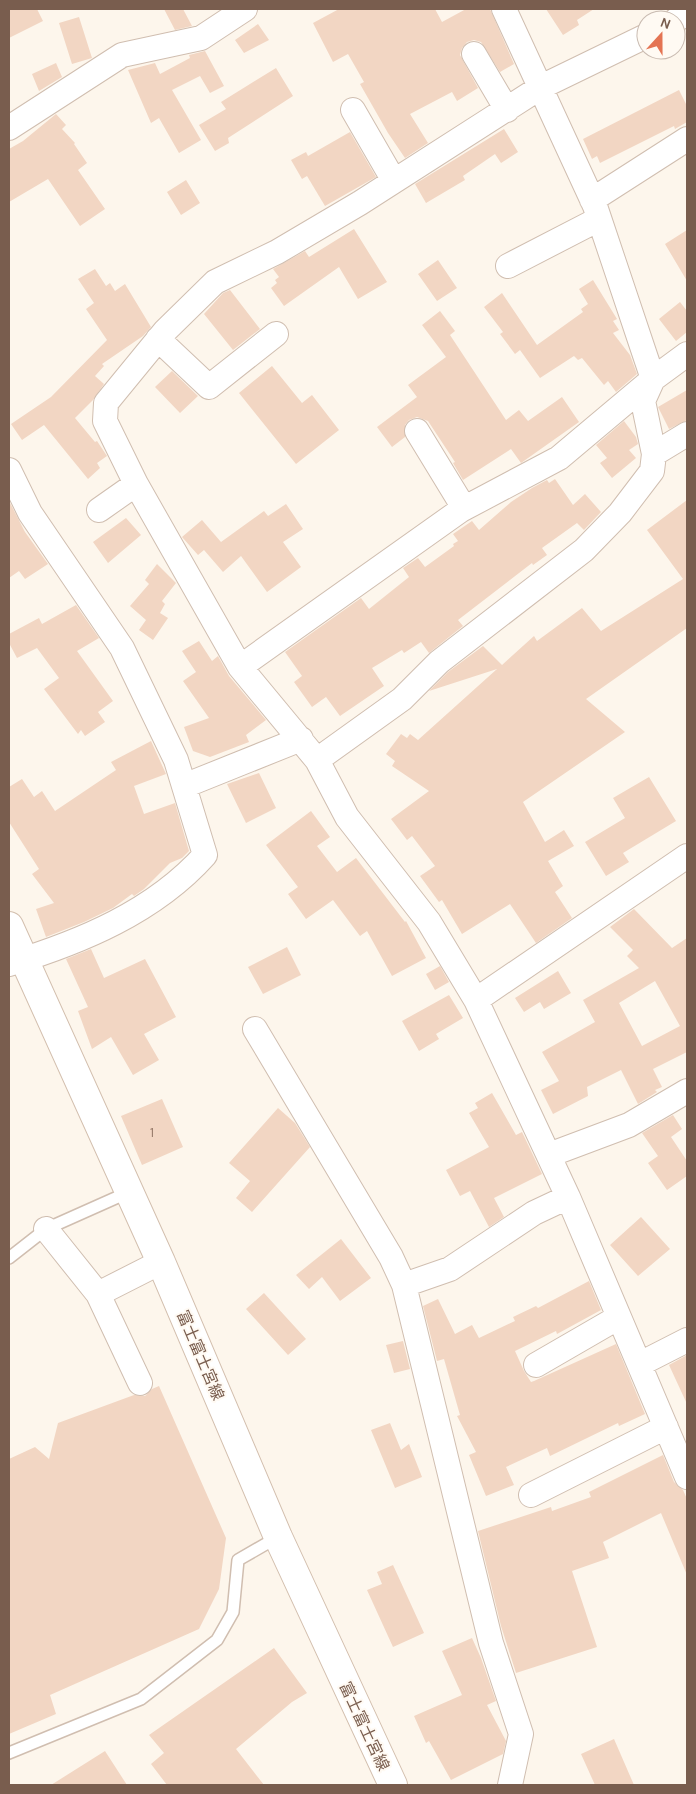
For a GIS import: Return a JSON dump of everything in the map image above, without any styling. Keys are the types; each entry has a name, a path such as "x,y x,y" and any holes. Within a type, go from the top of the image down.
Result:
{"main road":[{"name":"富士富士宮線","path":"9,926 16,962 129,1192 161,1262 278,1537 393,1785"}],"street":[{"path":"9,128 122,54 201,38 243,9"},
{"path":"317,760 402,699 439,662 584,550 620,513 652,471 654,454 643,401 653,379 596,210 504,9"},
{"path":"636,41 541,87 277,252 215,282 158,339 106,403 105,421 136,484 240,667 317,760 348,817 429,922 476,1000 568,1197 687,1477"},
{"path":"474,54 507,110"},
{"path":"353,110 394,180"},
{"path":"508,266 596,210 687,140"},
{"path":"158,339 209,387 276,334"},
{"path":"240,667 464,508 559,458 653,379 687,354"},
{"path":"418,431 464,508"},
{"path":"654,454 687,434"},
{"path":"9,470 30,513 122,648 176,760 205,855 191,870 134,914 46,954 16,962"},
{"path":"98,510 136,484"},
{"path":"184,786 300,739"},
{"path":"476,1000 687,856"},
{"path":"255,1029 391,1257 404,1285 491,1642 521,1734 510,1785"},
{"path":"549,1155 629,1125 687,1091"},
{"path":"404,1285 450,1269 534,1213 568,1197"},
{"path":"46,1229 98,1294 140,1383"},
{"path":"98,1294 161,1262"},
{"path":"536,1365 619,1317"},
{"path":"640,1364 687,1340"},
{"path":"531,1495 666,1427"}],"lane":[{"path":"9,1258 46,1229 129,1192"},
{"path":"9,1753 141,1699 217,1640 233,1612 238,1560 278,1537"}],"building":[{"path":"9,9 37,9 43,21 9,38"},
{"path":"164,9 183,9 192,26 175,30"},
{"path":"339,9 435,9 442,22 466,9 490,9 514,64 500,72 481,42 474,40 467,42 462,48 460,55 478,88 457,101 452,92 410,114 428,143 405,158 388,133 360,84 364,82 348,54 333,62 313,23"},
{"path":"546,9 594,9 577,20 579,25 563,35"},
{"path":"79,17 92,58 72,64 59,23"},
{"path":"258,24 269,40 244,53 235,40"},
{"path":"205,51 224,86 210,93 200,76 172,90 201,140 179,153 159,118 151,123 128,70 155,63 160,74 190,58 189,55"},
{"path":"56,63 62,77 39,91 32,74"},
{"path":"276,68 293,96 228,138 229,143 215,151 199,125 226,109 221,102"},
{"path":"679,90 687,106 687,122 675,129 674,126 600,163 597,156 592,159 583,139"},
{"path":"56,114 66,125 62,129 75,143 87,163 78,170 105,209 80,226 48,179 9,202 9,149 23,141"},
{"path":"504,129 518,152 501,163 495,154 463,176 465,180 426,203 415,184"},
{"path":"350,132 376,177 325,206 307,176 302,179 291,160 306,152 308,156"},
{"path":"186,180 200,203 181,215 167,192"},
{"path":"354,229 387,282 358,299 339,267 284,306 271,288 277,283 275,280 279,277 273,269 305,251 309,257"},
{"path":"687,230 687,281 665,244"},
{"path":"438,260 457,288 437,301 418,274"},
{"path":"95,269 106,286 110,283 115,291 125,284 151,327 143,336 102,364 104,366 95,376 104,384 93,400 75,418 95,442 97,441 107,456 97,463 100,468 88,479 44,425 22,440 11,424 51,397 107,340 86,309 94,303 78,279"},
{"path":"593,280 617,319 613,321 619,330 613,333 630,355 637,374 616,392 608,381 604,385 582,358 578,360 574,356 540,378 520,350 515,354 500,334 503,332 484,307 502,293 537,345 583,312 581,309 588,304 579,289"},
{"path":"230,290 260,329 233,350 204,314 223,293"},
{"path":"680,302 687,311 687,332 676,341 659,319"},
{"path":"440,311 455,331 450,335 506,420 519,410 528,421 562,397 579,422 521,463 511,449 463,480 453,463 455,462 428,421 417,417 409,420 405,425 405,437 392,447 377,427 417,397 408,385 446,357 422,325"},
{"path":"272,366 302,403 312,395 339,430 296,464 239,393"},
{"path":"172,371 198,396 180,413 155,387"},
{"path":"687,390 687,420 669,429 658,407"},
{"path":"624,421 636,437 638,444 629,450 636,458 612,478 600,463 607,458 596,445"},
{"path":"555,479 573,505 585,494 601,512 584,530 577,523 542,548 547,555 533,565 532,563 458,620 463,626 429,653 421,642 404,653 402,650 372,668 384,686 340,716 326,697 312,707 294,682 302,676 285,652 361,598 369,609 409,577 403,568 418,558 425,567 454,546 453,544 458,541 453,534 472,521 479,530 511,502 547,480 549,483"},
{"path":"687,500 687,628 586,699 625,732 523,802 545,842 564,830 574,846 548,861 563,886 555,892 572,918 536,943 510,904 462,934 442,900 439,902 420,876 435,866 412,836 407,840 391,819 429,791 392,766 395,761 386,754 401,734 407,738 410,734 418,740 497,669 429,691 448,672 483,646 502,665 534,636 537,641 582,608 601,631 683,579 647,530"},
{"path":"9,501 25,532 48,564 25,579 19,571 9,578"},
{"path":"286,504 303,529 283,542 301,567 267,592 241,556 223,572 204,550 198,555 182,537 202,520 221,542 264,511 268,516"},
{"path":"126,518 141,535 108,563 93,542"},
{"path":"157,564 176,583 162,601 165,604 160,613 168,618 153,640 139,630 146,620 130,606 149,584 145,580"},
{"path":"76,605 99,638 77,651 113,701 98,712 105,722 85,736 81,730 78,734 44,689 59,678 37,648 17,658 9,643 9,634 39,618 42,624"},
{"path":"199,641 212,661 218,656 229,676 266,720 246,735 249,742 210,757 193,751 184,727 209,718 183,681 196,672 182,651"},
{"path":"151,741 166,774 134,786 144,814 175,803 189,851 182,858 170,863 144,889 134,896 132,894 113,908 46,937 36,909 54,903 32,874 39,869 9,822 9,787 22,779 34,797 42,791 55,811 116,770 111,762"},
{"path":"259,773 276,808 246,823 227,784"},
{"path":"649,777 676,821 623,853 629,862 606,876 585,842 625,818 613,798"},
{"path":"311,811 330,837 317,846 337,872 356,858 406,921 426,958 392,976 367,931 360,936 333,900 306,919 288,894 298,887 266,845"},
{"path":"634,909 672,948 687,938 687,1052 653,1069 662,1087 655,1090 657,1092 638,1104 621,1070 587,1087 588,1096 553,1114 541,1090 559,1081 542,1052 595,1022 583,1000 639,968 627,956 633,950 610,927","holes":["655,981 680,1026 642,1046 619,1003"]},
{"path":"287,947 301,975 263,994 248,967"},
{"path":"91,949 104,978 145,959 176,1017 144,1034 159,1060 133,1075 111,1037 92,1049 78,1011 88,1007 66,959"},
{"path":"440,966 449,982 435,990 426,974"},
{"path":"558,971 571,993 544,1009 540,1002 524,1012 515,998"},
{"path":"449,995 463,1018 436,1034 439,1039 419,1051 402,1021"},
{"path":"492,1093 516,1135 522,1132 542,1174 494,1198 504,1217 489,1227 470,1191 460,1196 446,1170 489,1147 469,1113 478,1108 475,1103"},
{"path":"162,1099 183,1147 142,1165 121,1116"},
{"path":"278,1108 295,1123 310,1147 252,1212 236,1198 250,1181 229,1163"},
{"path":"673,1115 682,1129 671,1137 687,1161 687,1176 667,1190 648,1163 658,1156 642,1133"},
{"path":"641,1217 670,1249 638,1276 610,1245"},
{"path":"341,1239 371,1278 340,1301 322,1277 309,1289 296,1275"},
{"path":"589,1281 601,1310 557,1334 556,1331 515,1351 531,1382 616,1344 645,1414 619,1426 618,1423 550,1456 547,1448 506,1467 514,1485 486,1496 469,1455 476,1452 457,1416 460,1415 444,1359 437,1361 423,1306 438,1299 455,1334 472,1325 479,1338 515,1321 513,1317 536,1306 538,1308"},
{"path":"264,1293 306,1339 288,1355 246,1309"},
{"path":"403,1341 410,1369 394,1373 386,1345"},
{"path":"687,1355 687,1404 669,1365"},
{"path":"159,1386 226,1538 219,1589 199,1629 50,1695 56,1714 9,1734 9,1459 35,1447 49,1459 58,1423 134,1395 145,1396 152,1389"},
{"path":"390,1423 401,1450 409,1444 422,1477 395,1488 371,1430"},
{"path":"663,1455 674,1482 683,1490 687,1499 687,1575 661,1513 603,1542 609,1558 572,1571 597,1647 516,1673 501,1626 478,1531 551,1507 552,1511 591,1497 589,1492"},
{"path":"393,1565 424,1633 393,1647 367,1590 382,1584 377,1572"},
{"path":"472,1638 496,1701 487,1705 506,1741 503,1754 451,1780 429,1741 426,1743 414,1716 462,1695 442,1651"},
{"path":"274,1648 307,1693 292,1702 236,1749 264,1785 167,1785 151,1764 164,1753 149,1735"},
{"path":"614,1739 634,1785 595,1785 581,1754"},
{"path":"105,1751 127,1785 51,1785"}]}
